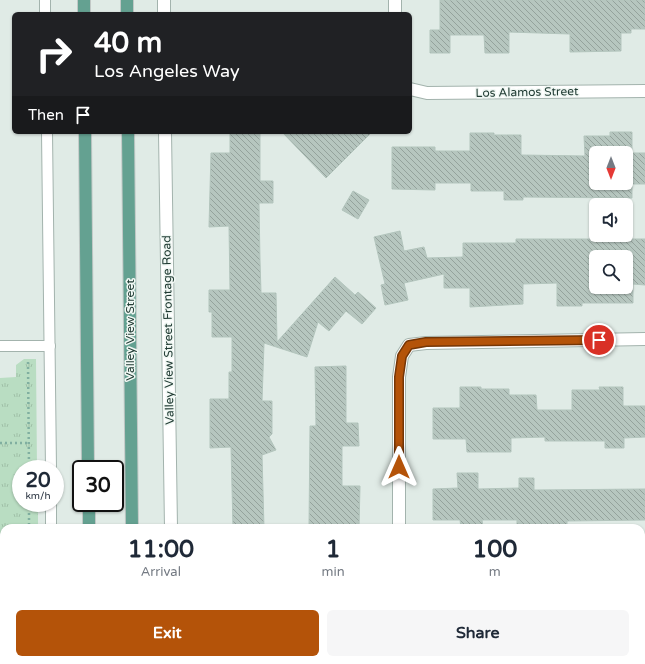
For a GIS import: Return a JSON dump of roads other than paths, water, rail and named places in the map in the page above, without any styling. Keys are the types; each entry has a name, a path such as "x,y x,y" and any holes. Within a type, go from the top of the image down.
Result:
{"main road":[{"path":"84,0 84,12"},
{"path":"127,0 127,12"},
{"path":"86,134 88,460"},
{"name":"Valley View Street","path":"128,134 132,524"},
{"path":"89,512 89,524"}],"street":[{"path":"164,0 164,12"},
{"path":"395,0 395,12"},
{"name":"Los Alamos Street","path":"412,89 427,93 645,91"},
{"name":"Valley View Street Frontage Road","path":"166,134 171,524"},
{"path":"399,524 399,377 402,356 409,345 426,342 645,340"}],"lane":[{"path":"45,0 45,12"},
{"path":"47,134 51,460"},
{"path":"0,346 50,346"},
{"path":"51,512 51,524"}]}
